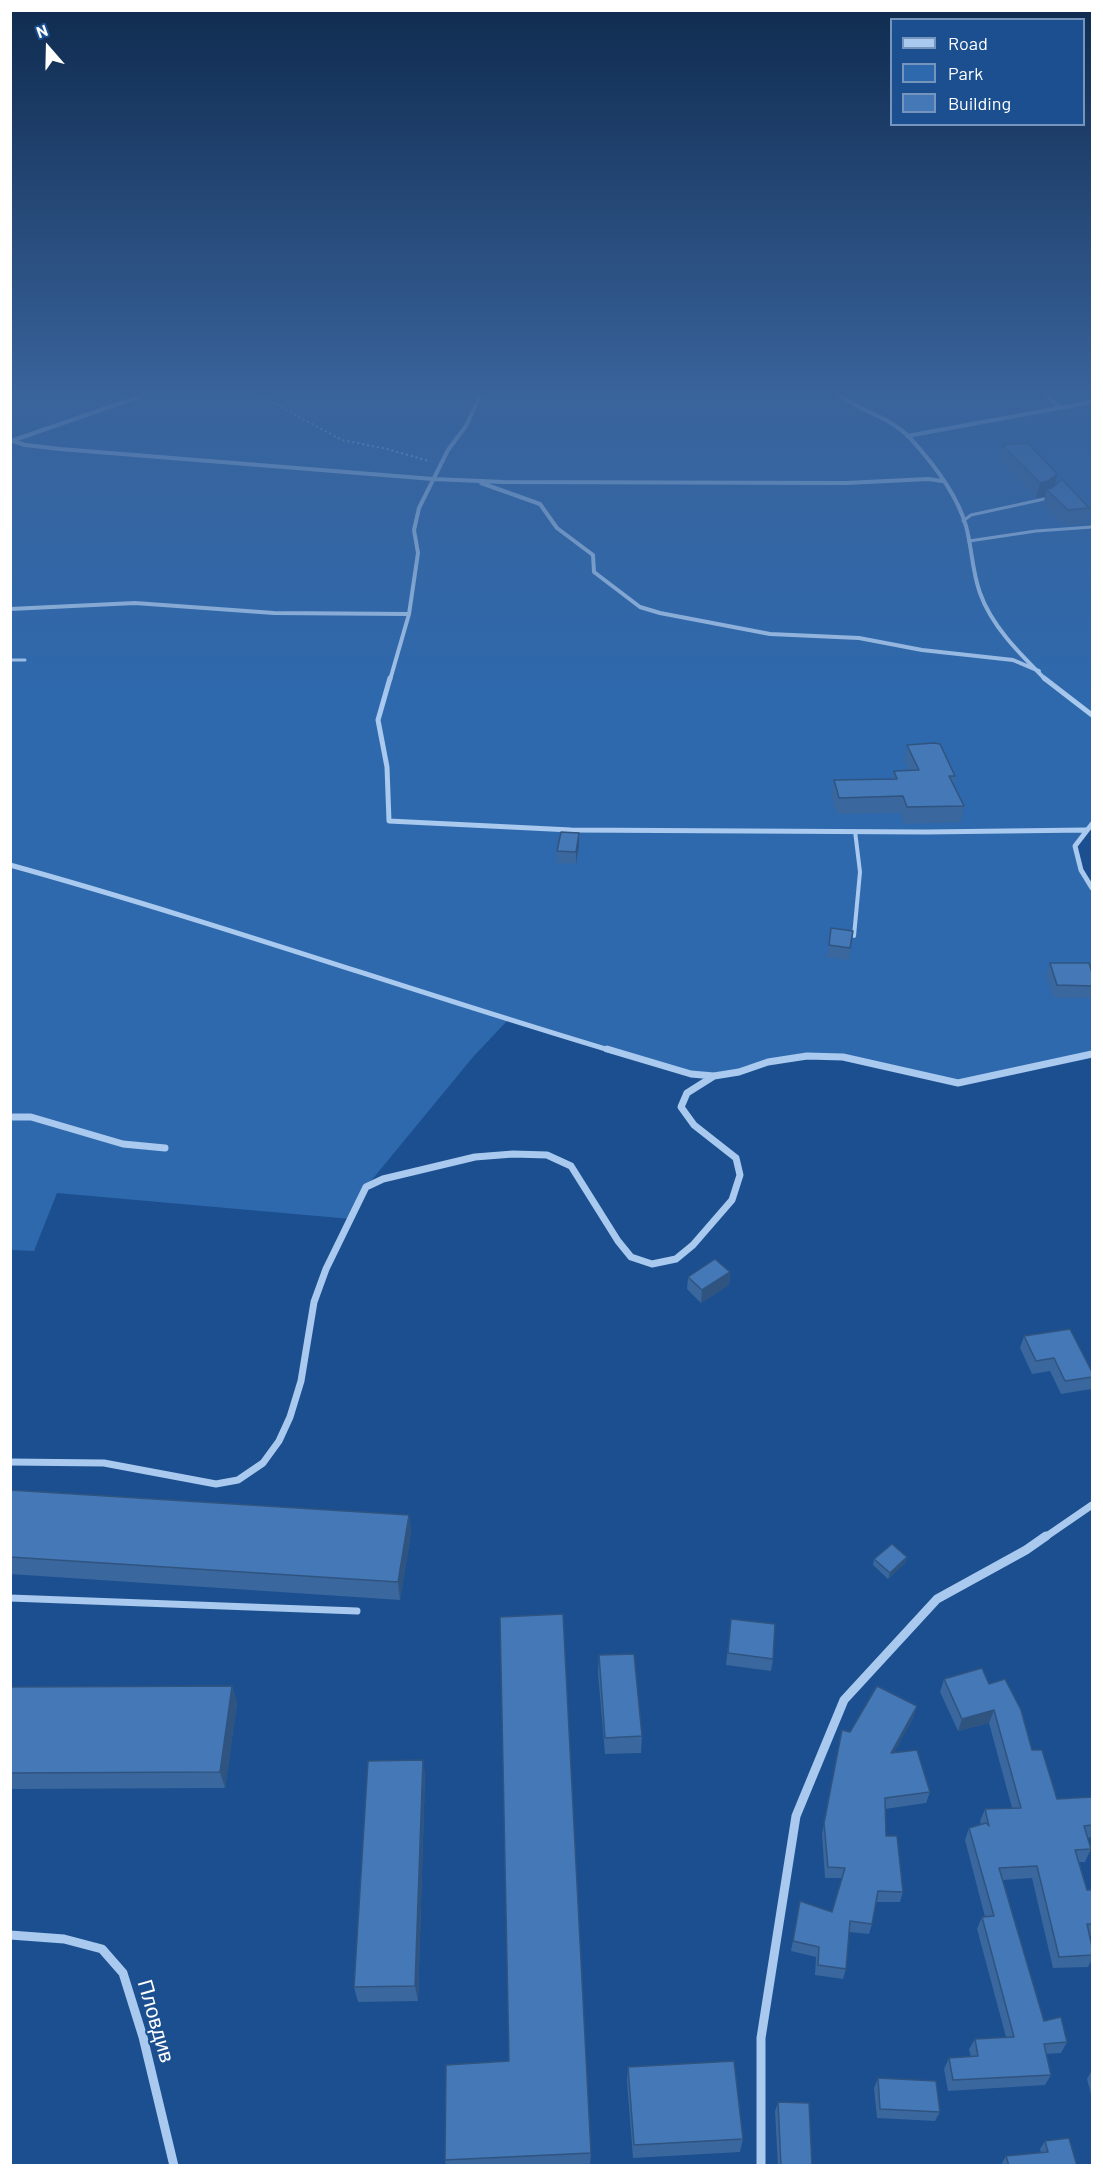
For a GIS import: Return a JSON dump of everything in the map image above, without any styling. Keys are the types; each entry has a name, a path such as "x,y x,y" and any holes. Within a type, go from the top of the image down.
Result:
{"street":[{"path":"424,498 414,530 418,553 409,614 378,720 387,767 389,821 571,830 1086,830"},
{"path":"523,498 540,504 557,528 593,555 594,572 640,607 770,634 858,638 922,650 1013,660 1040,671"},
{"path":"953,498 959,507 969,541 981,594 993,620 1016,647 1064,695 1092,716"},
{"path":"10,609 135,603 274,613 409,614"},
{"path":"1092,824 1075,846 1081,870 1092,888"},
{"path":"10,865 89,887 473,1010 691,1074 714,1076 739,1072 768,1062 807,1056 843,1057 927,1078 958,1083 1092,1054"},
{"path":"10,1462 104,1463 216,1484 238,1480 262,1463 279,1441 290,1417 301,1381 314,1302 326,1269 366,1187 383,1179 475,1157 513,1154 547,1155 571,1166 618,1242 631,1257 652,1264 676,1259 693,1245 732,1200 740,1175 736,1158 694,1125 681,1107 687,1093 714,1076"},
{"path":"10,1117 31,1117 123,1144 165,1148"},
{"path":"761,2166 761,2038 796,1816 844,1700 937,1599 1026,1550 1092,1505"},
{"name":"Пловдив","path":"10,1935 64,1939 102,1948 123,1973 143,2037 174,2166"}],"lane":[{"path":"963,521 971,515 1050,498"},
{"path":"969,541 1036,531 1092,527"},
{"path":"10,660 25,660"},
{"path":"854,936 860,872 855,831"},
{"path":"10,1598 357,1611"}],"green space":[{"path":"11,498 1092,498 1092,825 1075,847 1081,870 1092,888 1092,1054 958,1083 843,1057 768,1062 739,1072 691,1074 508,1020 473,1057 366,1187 351,1219 57,1193 34,1251 11,1250"}],"building":[{"path":"1055,498 1079,498 1089,508 1068,510"},
{"path":"940,744 955,776 949,776 964,806 907,807 903,796 839,798 834,780 897,779 894,771 919,770 907,745"},
{"path":"561,832 579,833 576,852 557,851"},
{"path":"831,928 853,931 850,948 829,945"},
{"path":"1050,963 1089,963 1092,972 1092,986 1057,985"},
{"path":"715,1259 730,1272 702,1290 688,1277"},
{"path":"1070,1329 1092,1372 1092,1377 1065,1381 1054,1358 1036,1361 1024,1336"},
{"path":"10,1490 409,1515 398,1582 10,1557"},
{"path":"892,1544 907,1557 890,1573 874,1559"},
{"path":"563,1614 591,2153 445,2160 446,2065 509,2061 500,1617"},
{"path":"731,1619 775,1624 773,1659 728,1653"},
{"path":"634,1654 642,1736 605,1738 599,1655"},
{"path":"982,1668 989,1684 1005,1679 1021,1710 1032,1750 1042,1750 1057,1799 1092,1797 1092,1825 1084,1826 1091,1849 1075,1850 1087,1890 1092,1890 1092,1924 1087,1924 1092,1955 1059,1957 1037,1866 999,1868 1044,2021 1061,2017 1067,2042 1044,2044 1051,2075 953,2080 949,2058 978,2056 975,2039 1014,2037 982,1917 994,1916 969,1828 986,1823 989,1826 985,1809 1021,1808 994,1710 962,1719 944,1679"},
{"path":"232,1686 220,1772 10,1773 10,1687"},
{"path":"877,1686 917,1706 891,1753 917,1750 930,1792 885,1798 886,1836 897,1836 903,1892 878,1891 872,1924 850,1921 846,1969 818,1965 819,1947 793,1941 800,1901 832,1912 845,1868 828,1867 824,1823 842,1730 850,1732"},
{"path":"423,1760 415,1986 354,1987 368,1761"},
{"path":"734,2061 743,2139 634,2145 628,2067"},
{"path":"878,2078 936,2081 940,2112 880,2109"},
{"path":"778,2102 809,2103 812,2166 781,2166"},
{"path":"1069,2138 1077,2166 1009,2166 1006,2156 1048,2152 1045,2141"}]}
